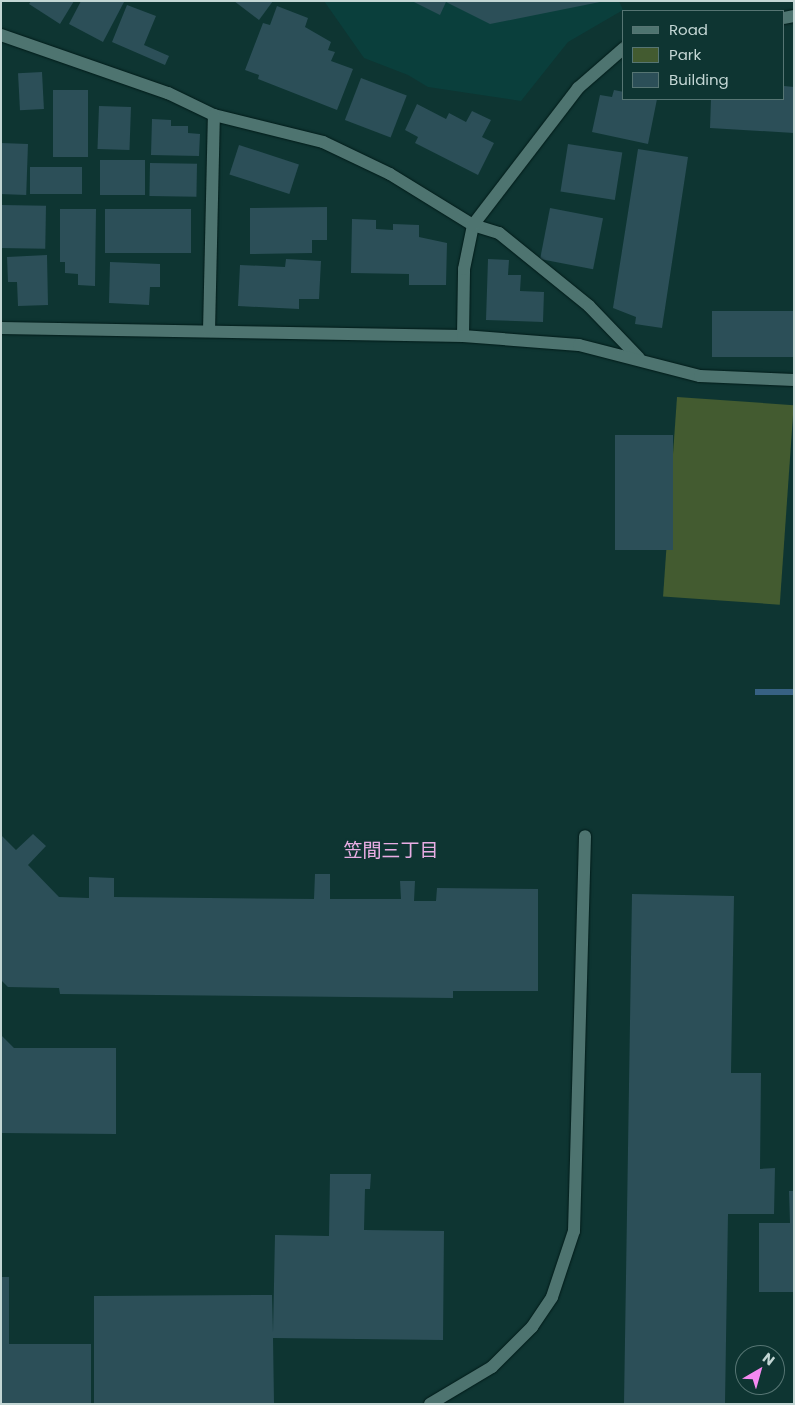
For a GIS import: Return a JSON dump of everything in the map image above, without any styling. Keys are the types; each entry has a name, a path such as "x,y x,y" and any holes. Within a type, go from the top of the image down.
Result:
{"street":[{"path":"1,35 168,92 214,115 323,142 390,174 473,225 507,239 589,306 641,360"},
{"path":"463,336 464,269 473,225 578,88 622,50"},
{"path":"209,331 214,115"},
{"path":"1,328 463,336 579,345 700,376 794,380"},
{"path":"430,1404 492,1367 532,1326 552,1297 574,1231 585,836"}],"shaded area":[{"path":"324,1 619,1 623,10 568,42 521,101 428,87 408,75 364,58"},
{"path":"755,689 794,689 794,695 755,695"}],"green space":[{"path":"677,397 794,405 780,605 663,597"}],"building":[{"path":"31,1 74,1 60,24 29,4"},
{"path":"81,1 124,2 103,42 69,24"},
{"path":"234,1 273,1 259,20"},
{"path":"412,1 600,2 490,24 446,2 440,15"},
{"path":"127,5 156,16 144,45 169,56 165,65 112,42"},
{"path":"277,6 308,18 305,27 331,42 328,50 335,52 331,61 353,69 337,110 258,79 259,75 245,70 263,23 270,25"},
{"path":"42,72 44,109 20,110 18,73"},
{"path":"361,78 407,96 391,138 345,120"},
{"path":"785,86 794,87 794,133 710,128 711,100 785,100"},
{"path":"53,90 88,90 88,157 53,157"},
{"path":"614,90 622,92 622,100 657,100 648,144 592,132 600,95 612,97"},
{"path":"417,104 446,119 449,113 466,122 472,111 491,120 482,137 494,143 478,175 415,143 418,137 405,130"},
{"path":"99,106 131,107 129,150 97,149"},
{"path":"152,119 171,120 171,126 188,126 188,133 200,134 199,156 151,155"},
{"path":"1,143 28,144 26,195 1,194"},
{"path":"568,144 622,153 615,200 560,191"},
{"path":"239,145 299,164 289,194 229,174"},
{"path":"638,149 688,157 662,328 635,324 636,317 613,308"},
{"path":"100,160 145,160 145,195 100,195"},
{"path":"150,163 197,164 196,197 149,196"},
{"path":"30,167 82,167 82,194 30,194"},
{"path":"1,205 46,206 45,249 1,248"},
{"path":"327,207 327,240 312,240 312,253 250,254 250,208"},
{"path":"550,208 603,218 593,269 540,259"},
{"path":"60,209 96,209 95,286 78,285 78,274 65,273 65,262 60,262"},
{"path":"105,209 191,209 191,253 105,253"},
{"path":"352,219 376,220 376,229 393,230 393,224 419,225 419,237 447,243 446,285 409,285 409,274 351,273"},
{"path":"47,255 48,305 18,306 17,282 8,282 7,257"},
{"path":"286,259 321,261 319,299 299,299 299,309 238,306 240,265 285,267"},
{"path":"488,259 509,260 508,275 521,275 520,291 544,292 543,322 486,320"},
{"path":"110,262 160,264 160,287 150,287 149,305 109,303"},
{"path":"712,311 794,311 794,357 712,357"},
{"path":"615,435 673,435 673,550 615,550"},
{"path":"33,834 46,846 28,865 59,897 89,898 89,877 114,878 114,897 314,899 315,874 330,874 330,899 401,899 400,881 415,881 414,901 436,901 437,888 538,889 538,991 453,991 453,998 60,994 59,988 8,987 1,980 1,835 16,850"},
{"path":"632,894 734,896 731,1073 761,1073 760,1169 775,1168 774,1214 728,1214 725,1404 624,1404"},
{"path":"1,1035 14,1048 116,1048 116,1134 1,1133"},
{"path":"330,1174 371,1174 370,1189 365,1189 364,1230 444,1231 443,1340 273,1338 274,1403 94,1404 94,1296 272,1295 273,1333 275,1235 329,1236"},
{"path":"789,1191 794,1191 794,1292 759,1292 759,1223 790,1223"},
{"path":"1,1277 9,1277 9,1344 91,1344 91,1404 1,1404"}],"district":[{"name":"笠間三丁目","path":"391,851"}]}
